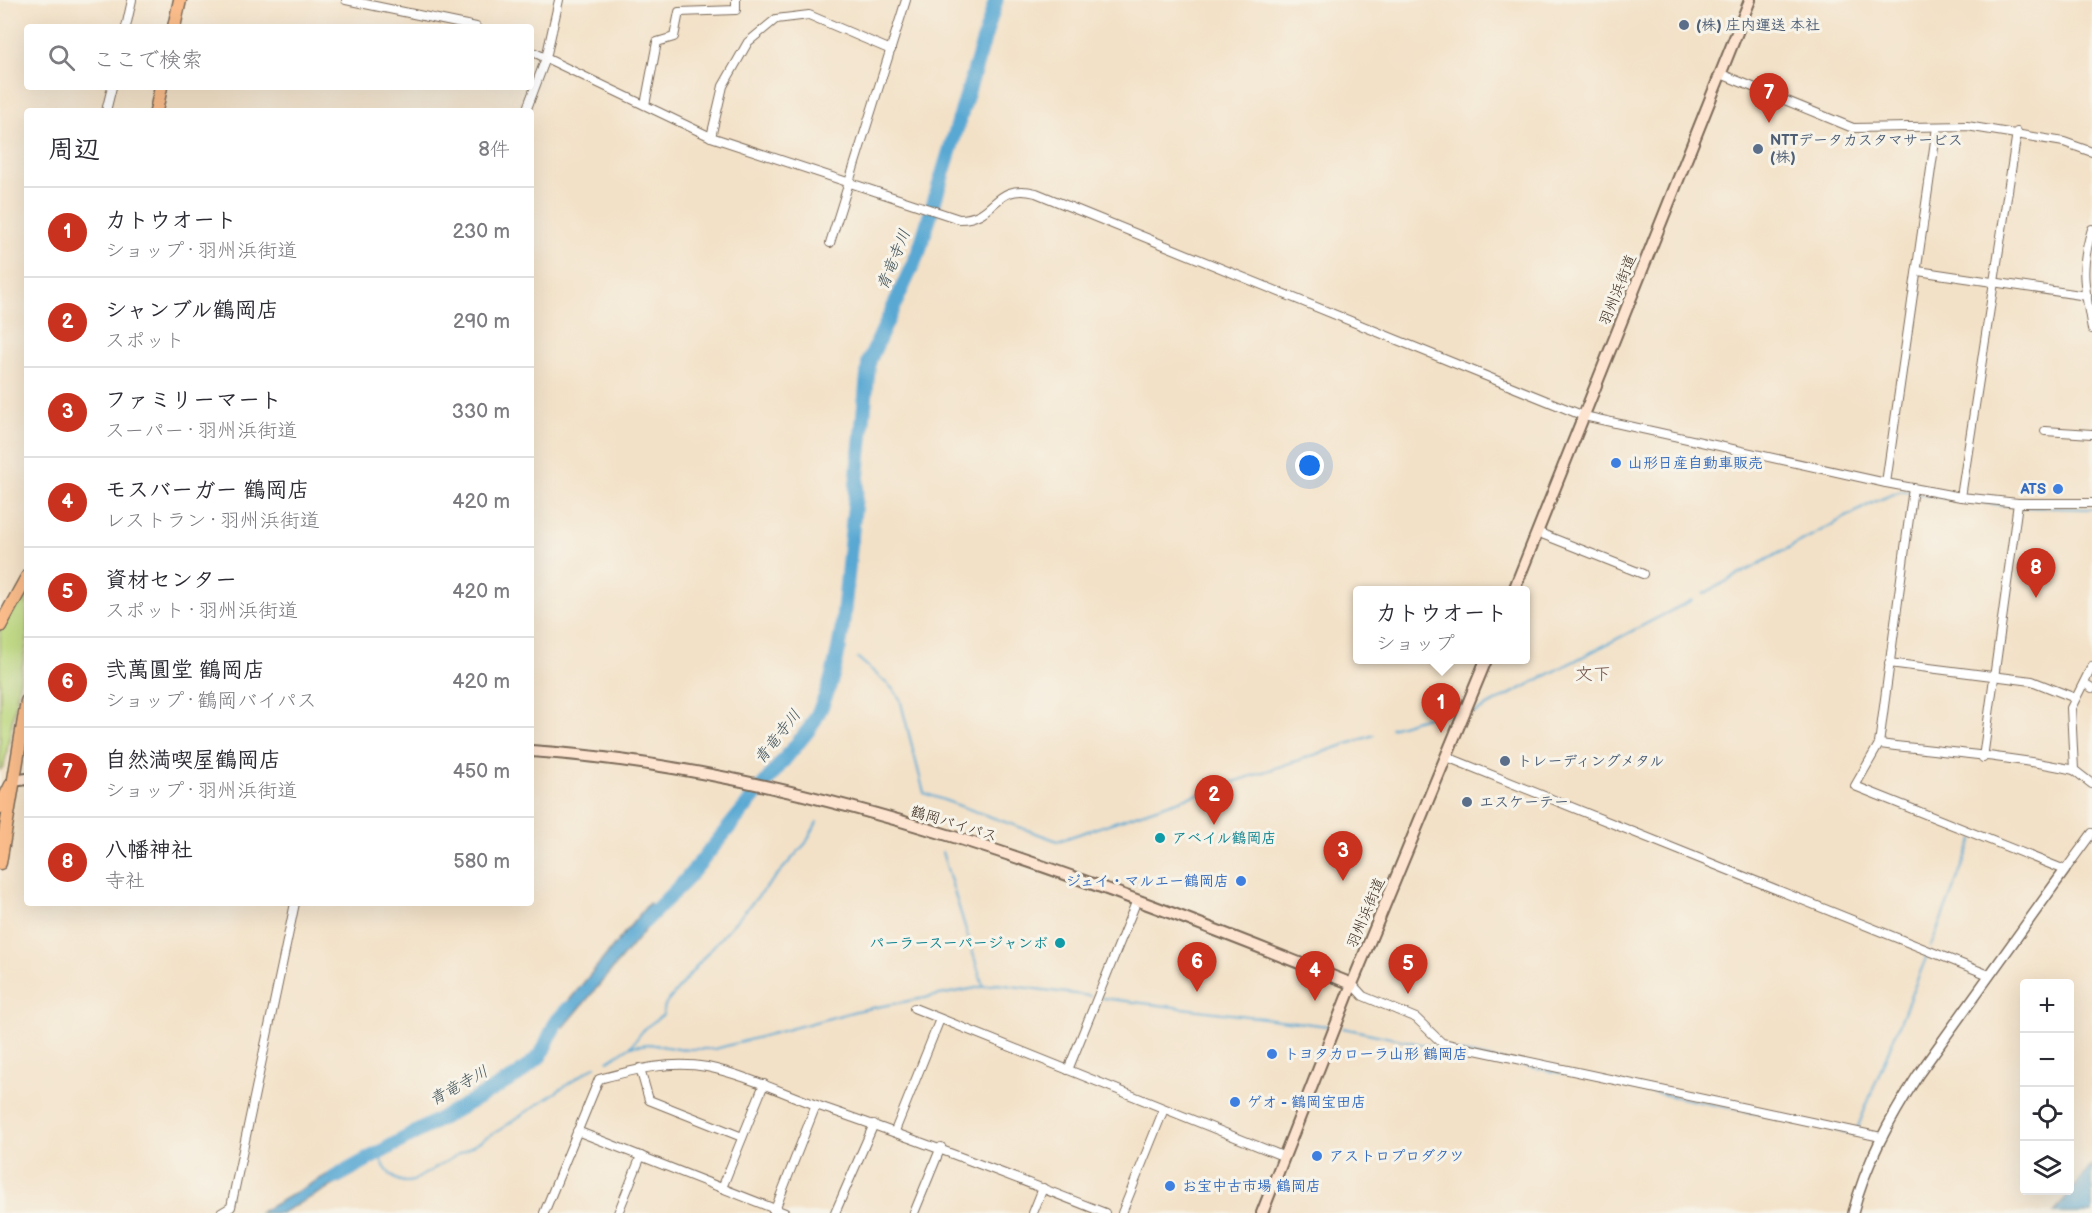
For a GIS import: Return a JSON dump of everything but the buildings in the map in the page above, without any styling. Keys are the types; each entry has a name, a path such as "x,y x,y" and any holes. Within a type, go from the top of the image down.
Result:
{"highway":[{"path":"175,24 180,0"},
{"path":"157,108 160,90"},
{"path":"0,626 24,582"},
{"path":"0,807 24,713"},
{"path":"0,863 12,804 6,783"}],"main road":[{"name":"羽州浜街道","path":"1516,586 1750,0"},
{"name":"羽州浜街道","path":"1262,1213 1352,984 1484,664"},
{"name":"鶴岡バイパス","path":"534,751 621,759 784,790 970,844 1137,900 1352,984"},
{"path":"6,783 24,780"}],"street":[{"path":"127,24 132,0"},
{"path":"346,0 462,24"},
{"path":"534,90 546,58 559,0"},
{"path":"645,105 657,42 674,37 679,12 736,10 736,0"},
{"path":"830,243 906,0"},
{"path":"711,137 723,86 748,42 776,19 809,15 891,50"},
{"path":"534,52 711,137 848,180 939,212 970,219 987,211 1007,192 1023,190 1036,193 1584,416 1913,491 2017,506 2092,503"},
{"path":"1721,74 1853,128 1966,126 2017,132 2064,142 2092,152"},
{"path":"107,108 111,90"},
{"path":"527,108 534,90"},
{"path":"1886,483 1937,127"},
{"path":"1961,497 2017,132"},
{"path":"2092,229 2083,268 2092,329"},
{"path":"1918,271 2087,296"},
{"path":"2045,431 2092,434"},
{"path":"1913,491 1879,744 1855,786 2066,870"},
{"path":"1983,758 2017,506"},
{"path":"1538,532 1643,574"},
{"path":"1889,663 2032,681 2075,698"},
{"path":"2074,770 2071,708 2092,666"},
{"path":"2084,682 2092,687"},
{"path":"1879,744 1983,758 2033,761 2074,770 2092,784"},
{"path":"1447,757 1989,975"},
{"path":"1853,1213 1868,1167 1881,1137 1918,1075 2092,834"},
{"path":"1068,1070 1137,900"},
{"path":"222,1213 231,1208 294,906"},
{"path":"1352,984 1363,996 1416,1018 1442,1043 1881,1137"},
{"path":"914,1008 1285,1157"},
{"path":"895,1131 940,1019"},
{"path":"544,1213 599,1079 640,1068 706,1067 764,1084 816,1105 941,1147 1105,1213"},
{"path":"640,1068 649,1100 742,1137"},
{"path":"722,1188 764,1084"},
{"path":"774,1211 816,1105"},
{"path":"1122,1213 1164,1109"},
{"path":"835,1213 874,1124"},
{"path":"577,1131 774,1211 785,1213"},
{"path":"914,1213 941,1147"},
{"path":"620,1213 641,1156"},
{"path":"1033,1213 1043,1188"}],"green space":[{"path":"24,584 24,657 4,766 0,770 0,622"}],"water":[{"path":"649,903 661,911 564,1027 553,1020"},
{"path":"348,1163 355,1174 281,1213 259,1213"},
{"path":"2092,1165 2092,1213 2054,1213 2068,1195 2074,1195 2074,1188"}],"waterway":[{"name":"青竜寺川","path":"644,922 685,881 810,728 827,693 842,630 869,361 919,251 996,0"},
{"path":"1703,594 1874,502 1901,491 1910,492"},
{"path":"1916,494 1958,500"},
{"path":"1984,503 2014,506"},
{"path":"2020,507 2092,509"},
{"path":"1474,713 1692,600"},
{"name":"青竜寺川","path":"840,643 846,649"},
{"path":"858,658 894,690 900,699 924,793 1058,841 1374,735"},
{"path":"1391,728 1453,709"},
{"path":"608,1061 631,1046 645,1028 663,1015 665,1005 709,951 806,843 817,822"},
{"path":"1930,948 1973,839"},
{"path":"942,852 983,986"},
{"path":"1857,1129 1928,953"},
{"path":"631,1046 649,1044 678,1049 715,1049 856,1011 997,984 1090,996"},
{"path":"1102,998 1328,1026"},
{"name":"青竜寺川","path":"334,1178 517,1076 541,1055 556,1022 569,1008"},
{"path":"1343,1028 1855,1134"},
{"path":"377,1155 395,1179 413,1181 501,1129 595,1066"}],"place":[{"name":"(株) 庄内運送 本社","path":"1684,25"},
{"name":"自然満喫屋鶴岡店","path":"1769,123"},
{"name":"NTTデータカスタマサービス (株)","path":"1758,149"},
{"name":"山形日産自動車販売","path":"1616,463"},
{"name":"ATS","path":"2058,489"},
{"name":"八幡神社","path":"2036,598"},
{"name":"カトウオート","path":"1441,733"},
{"name":"トレーディングメタル","path":"1505,761"},
{"name":"エスケーテー","path":"1467,802"},
{"name":"シャンブル鶴岡店","path":"1214,825"},
{"name":"アベイル鶴岡店","path":"1160,838"},
{"name":"ジェイ・マルエー鶴岡店","path":"1241,881"},
{"name":"ファミリーマート","path":"1343,881"},
{"name":"パーラースーパージャンボ","path":"1060,943"},
{"name":"弐萬圓堂 鶴岡店","path":"1197,992"},
{"name":"資材センター","path":"1408,994"},
{"name":"モスバーガー 鶴岡店","path":"1315,1001"},
{"name":"トヨタカローラ山形 鶴岡店","path":"1272,1054"},
{"name":"ゲオ - 鶴岡宝田店","path":"1235,1102"},
{"name":"アストロプロダクツ","path":"1317,1156"},
{"name":"お宝中古市場 鶴岡店","path":"1170,1186"}],"district":[{"name":"文下","path":"1593,674"}]}
